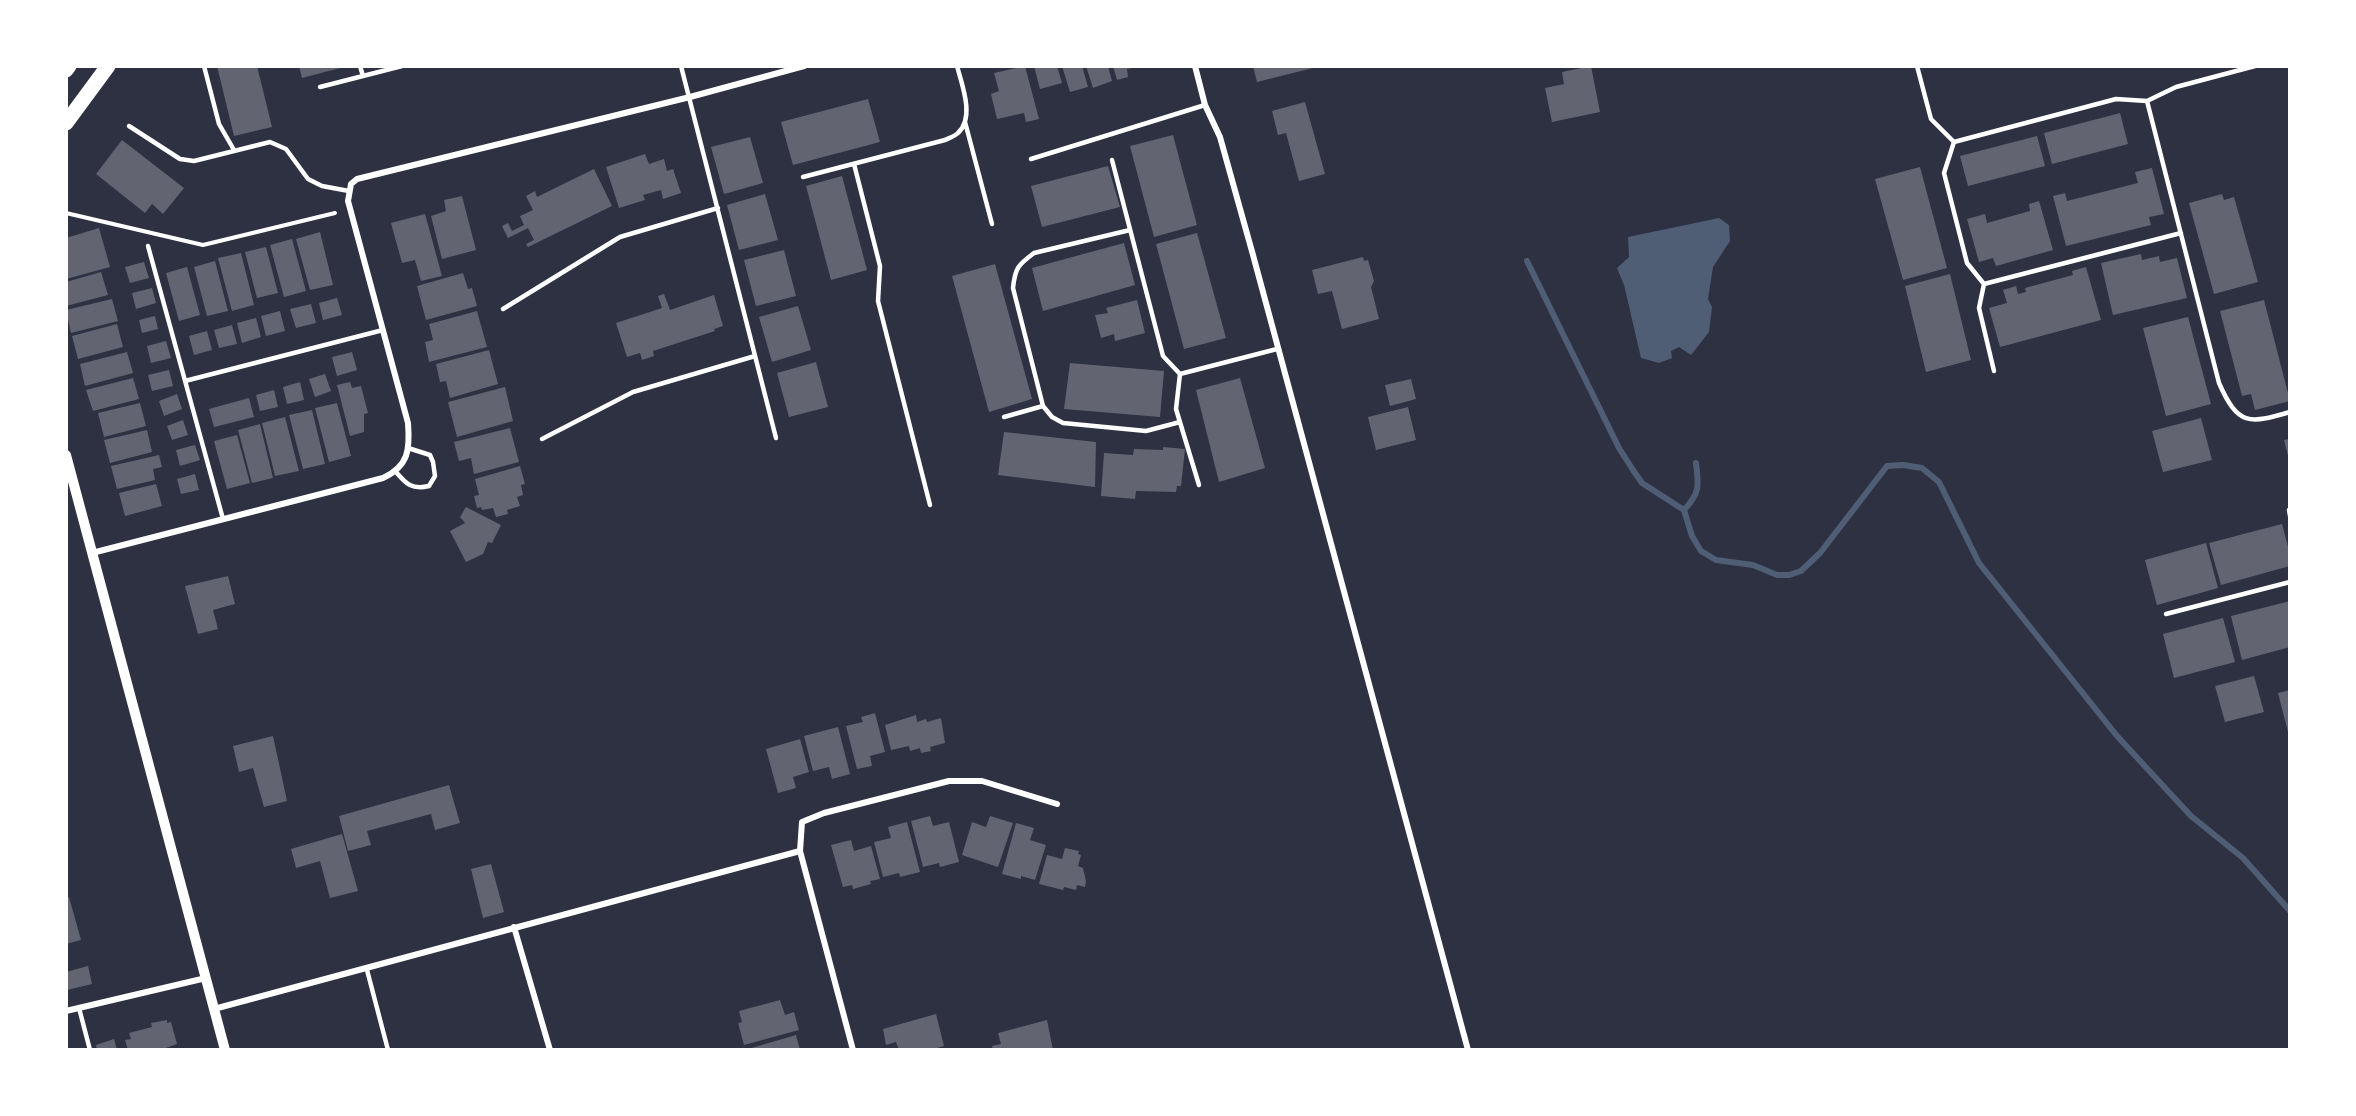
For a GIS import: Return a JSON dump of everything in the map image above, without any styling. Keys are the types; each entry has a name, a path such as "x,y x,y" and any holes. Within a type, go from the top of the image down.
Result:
{"main road":[{"path":"66,123 108,66"}],"street":[{"path":"92,553 396,472 408,448 408,423 348,201 351,184 357,179 690,97 804,66"},
{"path":"1195,66 1205,105 1220,137 1468,1050"},
{"path":"66,455 225,1050"},
{"path":"853,1050 800,851 802,822 824,813 949,780 982,781 1058,804"},
{"path":"214,1009 367,970 514,927 800,851"},
{"path":"514,927 550,1050"},
{"path":"66,1011 206,978"}],"lane":[{"path":"204,66 219,124 234,150"},
{"path":"360,66 363,76"},
{"path":"320,87 402,66"},
{"path":"681,66 776,438"},
{"path":"957,66 966,108 965,122 992,224"},
{"path":"1917,66 1931,119 1954,142"},
{"path":"1954,142 2116,99 2147,101 2176,87 2255,66"},
{"path":"2147,101 2219,383 2226,399 2235,411 2246,418 2259,421 2290,412"},
{"path":"1031,159 1205,105"},
{"path":"803,177 945,140 958,133 965,122"},
{"path":"129,126 180,159 194,160 270,142 286,149 308,178 322,186 349,191"},
{"path":"1954,142 1944,172 1967,262 1984,284 1979,308 1994,371"},
{"path":"1112,160 1163,356 1180,374 1176,409 1199,485"},
{"path":"854,164 880,266 878,301 930,506"},
{"path":"503,309 620,237 718,208"},
{"path":"1130,230 1034,253 1022,262 1015,272 1013,288 1043,406 1052,417 1063,423 1146,431 1180,422"},
{"path":"1984,284 2181,233"},
{"path":"148,246 223,519"},
{"path":"184,381 383,330"},
{"path":"1180,374 1277,349"},
{"path":"542,439 633,392 755,356"},
{"path":"1004,417 1043,406"},
{"path":"396,472 406,485 418,489 429,486 435,476 434,462 430,455 408,448"},
{"path":"2166,614 2290,582"},
{"path":"367,970 388,1050"},
{"path":"79,1008 90,1050"}],"path":[{"path":"66,213 203,245 335,213"}],"water":[{"path":"1719,218 1729,225 1730,241 1713,267 1708,299 1712,307 1709,332 1691,355 1679,347 1671,351 1672,358 1659,363 1641,358 1624,285 1617,268 1629,257 1628,237"}],"building":[{"path":"217,66 257,66 272,127 234,136"},
{"path":"299,66 344,66 344,67 302,78"},
{"path":"1025,66 1039,119 1026,122 1024,113 997,119 991,94 999,91 994,73"},
{"path":"1034,66 1057,66 1062,83 1040,89"},
{"path":"1062,66 1082,66 1088,87 1070,92"},
{"path":"1086,66 1108,66 1112,81 1093,88"},
{"path":"1113,66 1136,67 1127,69 1128,77 1117,80"},
{"path":"1253,66 1316,66 1317,67 1257,82"},
{"path":"1591,66 1600,112 1552,122 1545,88 1564,84 1562,72"},
{"path":"868,99 880,142 793,165 781,122"},
{"path":"1305,102 1325,174 1299,181 1286,133 1278,135 1272,111"},
{"path":"2120,113 2128,144 2052,164 2044,133"},
{"path":"1173,135 1197,225 1154,237 1130,146"},
{"path":"2037,136 2045,166 1968,186 1960,156"},
{"path":"750,137 763,183 724,194 711,147"},
{"path":"122,140 184,188 163,214 152,204 145,213 96,174"},
{"path":"645,154 649,164 664,159 667,171 673,169 681,193 663,199 661,190 643,195 645,200 619,208 606,167"},
{"path":"1108,166 1120,207 1042,227 1031,186"},
{"path":"1920,167 1947,268 1903,280 1875,179"},
{"path":"2152,168 2164,214 2149,217 2151,225 2066,246 2053,196 2065,193 2067,201 2138,183 2135,172"},
{"path":"594,169 612,206 528,247 526,244 534,240 528,228 508,238 502,226 508,223 512,231 524,225 520,216 533,210 526,196 535,191 537,197"},
{"path":"842,176 867,270 831,280 806,186"},
{"path":"765,194 778,240 739,250 727,205"},
{"path":"2222,194 2224,200 2234,197 2258,282 2214,294 2189,203"},
{"path":"462,196 476,250 442,259 431,216 446,211 444,200"},
{"path":"2039,201 2053,250 1996,266 1993,258 1979,262 1967,219 1985,214 1987,223 2030,211 2029,204"},
{"path":"425,214 442,276 421,281 415,260 402,263 391,223"},
{"path":"99,228 110,267 66,279 66,238"},
{"path":"320,232 333,285 310,290 296,239"},
{"path":"1197,233 1226,338 1184,349 1156,244"},
{"path":"292,239 306,291 284,297 270,245"},
{"path":"1124,243 1135,285 1043,311 1032,268"},
{"path":"266,247 278,293 257,298 245,252"},
{"path":"784,250 796,296 756,306 744,260"},
{"path":"241,253 254,305 232,311 218,258"},
{"path":"2141,254 2142,260 2159,256 2160,262 2177,258 2187,298 2113,315 2101,263"},
{"path":"1363,257 1364,261 1368,260 1374,281 1371,287 1379,319 1342,329 1332,291 1318,294 1312,270"},
{"path":"215,261 228,311 207,316 194,267"},
{"path":"144,262 149,278 130,283 125,267"},
{"path":"995,264 1032,399 989,412 952,276"},
{"path":"187,267 200,315 179,321 166,273"},
{"path":"2086,267 2101,320 2000,347 1989,308 2007,303 2003,290 2016,286 2018,294 2026,292 2025,288 2073,275 2072,271"},
{"path":"101,272 108,295 66,306 66,282"},
{"path":"463,273 468,289 472,288 477,306 426,320 417,286"},
{"path":"1950,274 1971,360 1926,372 1905,286"},
{"path":"152,288 156,303 136,309 132,293"},
{"path":"664,294 670,310 714,295 723,326 714,329 715,331 653,351 654,356 642,360 640,353 627,357 616,323 662,308 658,296"},
{"path":"337,298 342,315 323,320 319,303"},
{"path":"112,299 118,321 71,333 66,310"},
{"path":"1137,300 1145,333 1115,341 1114,334 1101,338 1095,315 1108,313 1106,308"},
{"path":"2264,300 2290,401 2255,410 2251,394 2242,396 2220,311"},
{"path":"311,304 316,323 296,328 290,309"},
{"path":"798,306 811,350 772,362 759,317"},
{"path":"280,311 285,331 266,336 261,316"},
{"path":"477,311 487,347 429,362 425,342 433,340 429,324"},
{"path":"155,316 158,329 142,333 139,320"},
{"path":"2188,317 2211,404 2166,416 2143,328"},
{"path":"256,318 261,337 242,343 237,323"},
{"path":"117,324 123,347 78,359 72,336"},
{"path":"232,325 237,344 219,348 214,330"},
{"path":"207,331 212,350 194,355 189,336"},
{"path":"166,341 171,358 151,363 147,346"},
{"path":"489,350 498,384 450,398 446,381 440,382 436,364"},
{"path":"127,352 133,373 85,386 80,364"},
{"path":"352,352 357,370 337,376 332,357"},
{"path":"816,362 828,407 789,417 777,373"},
{"path":"1070,363 1164,371 1160,417 1064,409"},
{"path":"169,370 173,386 152,391 148,375"},
{"path":"325,374 331,391 315,397 309,379"},
{"path":"133,378 139,399 93,411 86,390"},
{"path":"1240,378 1265,468 1219,482 1196,390"},
{"path":"1411,379 1416,399 1390,406 1385,385"},
{"path":"300,382 304,400 287,404 283,387"},
{"path":"350,382 352,388 361,386 368,413 364,414 364,432 350,436 337,385"},
{"path":"505,387 513,421 457,437 448,402"},
{"path":"274,390 278,407 260,411 256,395"},
{"path":"177,394 182,409 164,416 159,401"},
{"path":"249,398 254,417 214,427 209,409"},
{"path":"140,403 146,426 104,437 98,413"},
{"path":"337,403 351,456 329,462 315,408"},
{"path":"1408,407 1416,440 1376,450 1368,417"},
{"path":"312,410 325,464 303,469 289,415"},
{"path":"285,417 299,471 275,476 262,423"},
{"path":"2201,418 2212,460 2163,472 2152,431"},
{"path":"183,420 188,435 172,440 167,426"},
{"path":"260,424 273,478 252,483 238,430"},
{"path":"510,428 519,462 474,474 471,458 459,461 454,442"},
{"path":"147,430 152,452 110,463 104,440"},
{"path":"1004,432 1096,442 1095,487 998,475"},
{"path":"237,435 250,483 227,489 214,441"},
{"path":"2290,439 2290,460 2289,460 2284,440"},
{"path":"195,445 200,460 180,466 176,450"},
{"path":"1163,447 1185,449 1181,486 1177,486 1176,492 1136,491 1135,499 1101,496 1104,453 1133,455 1134,449 1163,450"},
{"path":"159,455 162,467 153,469 155,480 117,489 111,466"},
{"path":"520,466 525,484 521,485 523,495 517,497 520,506 507,510 508,514 496,517 493,508 482,510 481,507 477,508 474,496 479,495 475,479"},
{"path":"195,474 199,490 181,494 177,479"},
{"path":"156,484 162,506 125,516 119,493"},
{"path":"466,507 501,525 492,543 488,542 483,554 466,562 450,531 465,523 460,517"},
{"path":"2282,524 2290,554 2290,566 2221,585 2209,543"},
{"path":"2206,543 2218,588 2157,605 2145,560"},
{"path":"228,576 235,604 213,610 218,629 198,634 185,586"},
{"path":"2290,601 2290,647 2242,660 2231,616"},
{"path":"2223,618 2235,662 2174,678 2163,634"},
{"path":"2254,676 2264,712 2225,722 2215,686"},
{"path":"2290,690 2290,736 2289,736 2278,693"},
{"path":"875,713 885,752 870,756 872,766 857,769 846,726 863,722 861,717"},
{"path":"916,715 917,722 941,718 945,743 930,747 931,751 921,753 920,748 910,751 909,746 891,750 885,725"},
{"path":"838,727 850,774 832,779 829,767 813,771 804,736"},
{"path":"273,736 287,801 264,807 253,768 239,772 233,746"},
{"path":"800,739 809,772 793,777 796,788 778,793 766,749"},
{"path":"449,785 460,823 435,830 431,814 367,831 371,845 348,851 339,816"},
{"path":"930,816 933,826 949,822 959,862 940,867 939,863 923,867 911,821"},
{"path":"990,816 1013,823 998,867 962,855 972,822 986,827"},
{"path":"907,822 920,872 900,877 899,873 883,877 874,842 891,838 888,827"},
{"path":"1016,823 1034,828 1030,840 1046,845 1035,880 1002,874"},
{"path":"342,834 358,891 330,898 320,861 296,868 291,849"},
{"path":"851,840 854,851 871,846 880,879 853,889 852,885 843,887 831,845"},
{"path":"1065,848 1079,851 1078,854 1081,855 1078,866 1083,868 1085,887 1077,885 1076,890 1064,887 1063,890 1039,884 1047,855 1062,859"},
{"path":"491,864 504,912 483,918 471,869"},
{"path":"69,897 81,940 66,944 66,898"},
{"path":"88,966 92,984 67,990 66,972"},
{"path":"780,1000 785,1015 794,1012 799,1030 744,1045 738,1023 742,1022 739,1011"},
{"path":"936,1014 944,1046 930,1050 899,1050 896,1042 886,1045 883,1029"},
{"path":"167,1020 167,1023 171,1022 177,1044 160,1050 128,1050 125,1040 131,1039 129,1033 152,1027 151,1023"},
{"path":"1047,1020 1053,1050 993,1050 992,1046 1001,1044 998,1033"},
{"path":"796,1035 800,1050 748,1050 748,1049"},
{"path":"114,1039 117,1050 97,1050 96,1045"}],"waterway":[{"path":"1527,261 1619,448 1642,483 1684,510 1692,536 1701,551 1716,560 1753,565 1777,575 1789,575 1801,571 1820,553 1887,466 1903,465 1922,468 1939,482 1979,563 2117,736 2191,816 2243,858 2290,911"},
{"path":"1684,510 1696,494 1698,478 1696,463"}]}
